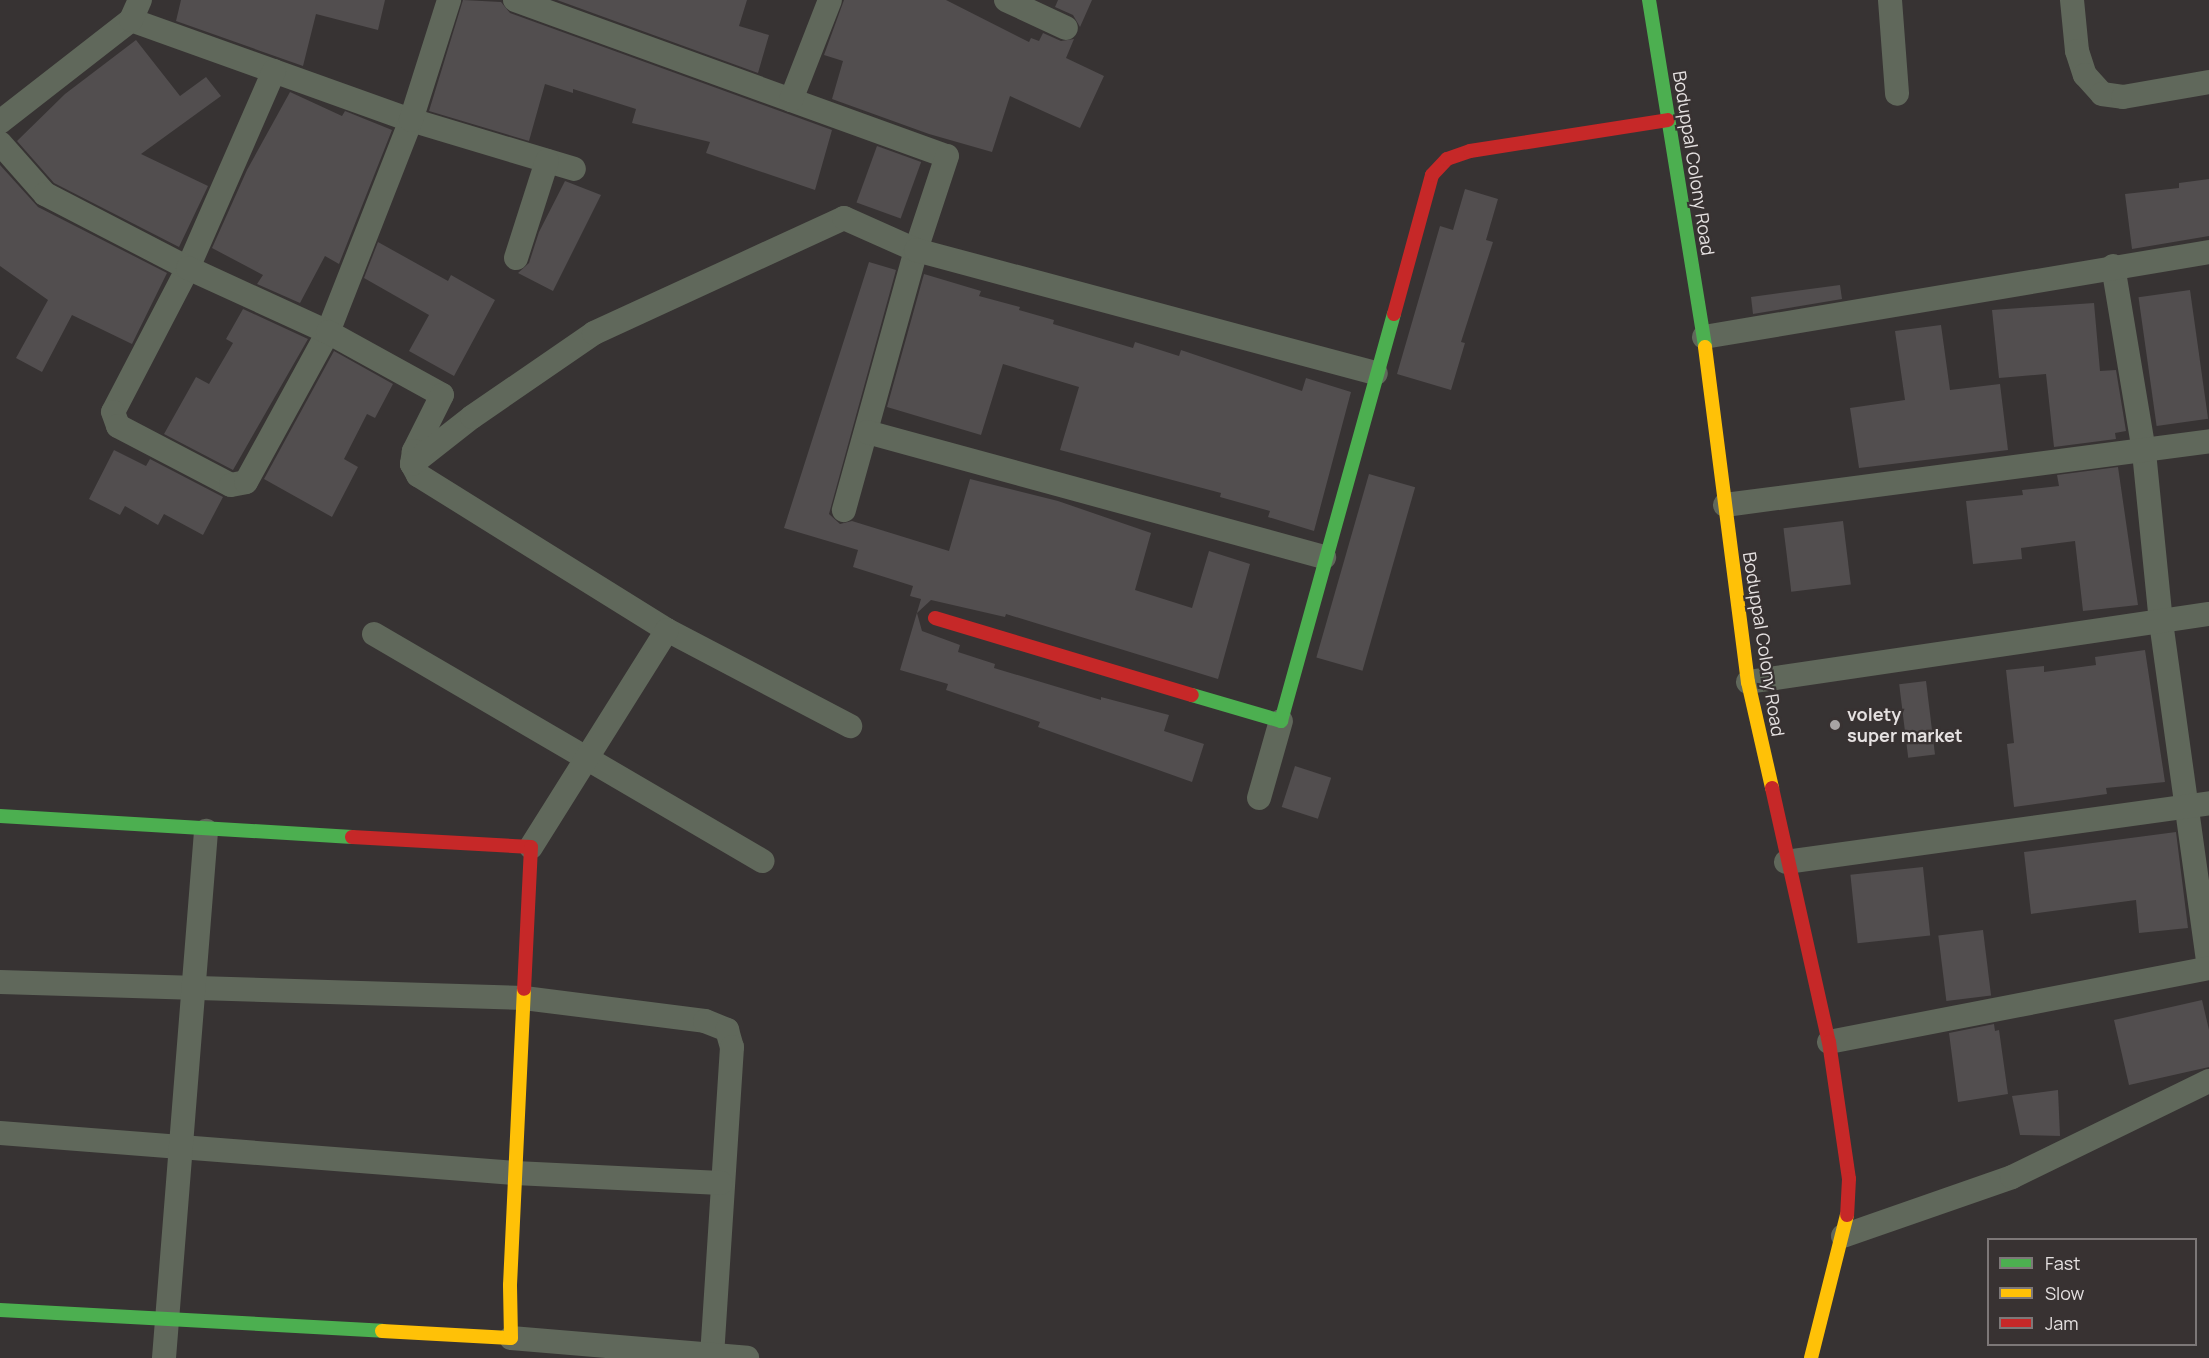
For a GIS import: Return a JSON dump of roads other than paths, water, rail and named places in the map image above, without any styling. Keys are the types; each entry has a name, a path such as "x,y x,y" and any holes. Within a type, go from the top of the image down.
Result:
{"street":[{"path":"274,71 188,268 113,412 113,420 231,485 246,482 252,473 328,332 411,120 449,0"},
{"path":"515,0 790,100 930,147 947,156 916,250 844,510"},
{"path":"790,100 830,0"},
{"path":"1006,0 1066,27"},
{"name":"Boduppal Colony Road","path":"1649,0 1704,337 1748,682 1786,862 1829,1042 1849,1179 1843,1236 1810,1358"},
{"path":"1890,0 1897,94"},
{"path":"2072,0 2077,51 2085,75 2102,94 2123,97 2209,82"},
{"path":"0,122 136,10 274,71 411,120 574,169"},
{"path":"1259,798 1324,557 1432,175 1447,159 1470,151 1668,120"},
{"path":"0,143 45,194 188,268 328,332 442,395 414,451 412,464 418,475 668,630 850,726"},
{"path":"516,258 547,161"},
{"path":"412,464 472,417 594,333 844,218 916,250 1376,373"},
{"path":"1704,337 2113,266 2209,252"},
{"path":"1829,1042 2209,967 2198,805 2161,622 2144,452 2113,266"},
{"path":"867,432 1324,557"},
{"path":"1725,505 2144,452 2209,441"},
{"path":"1748,682 2209,614"},
{"path":"935,618 1281,722"},
{"path":"511,1338 515,1173 531,848 668,630"},
{"path":"374,634 586,760 763,861"},
{"path":"1786,862 2198,805"},
{"path":"0,816 206,831 531,848"},
{"path":"164,1358 184,1147 206,831"},
{"path":"0,982 524,998 705,1021 727,1030 732,1047 721,1183 712,1356"},
{"path":"1843,1236 2012,1177 2209,1081"},
{"path":"0,1133 515,1173 721,1183"},
{"path":"0,1310 511,1338 747,1358"}],"place":[{"name":"volety super market","path":"1835,725"}]}
